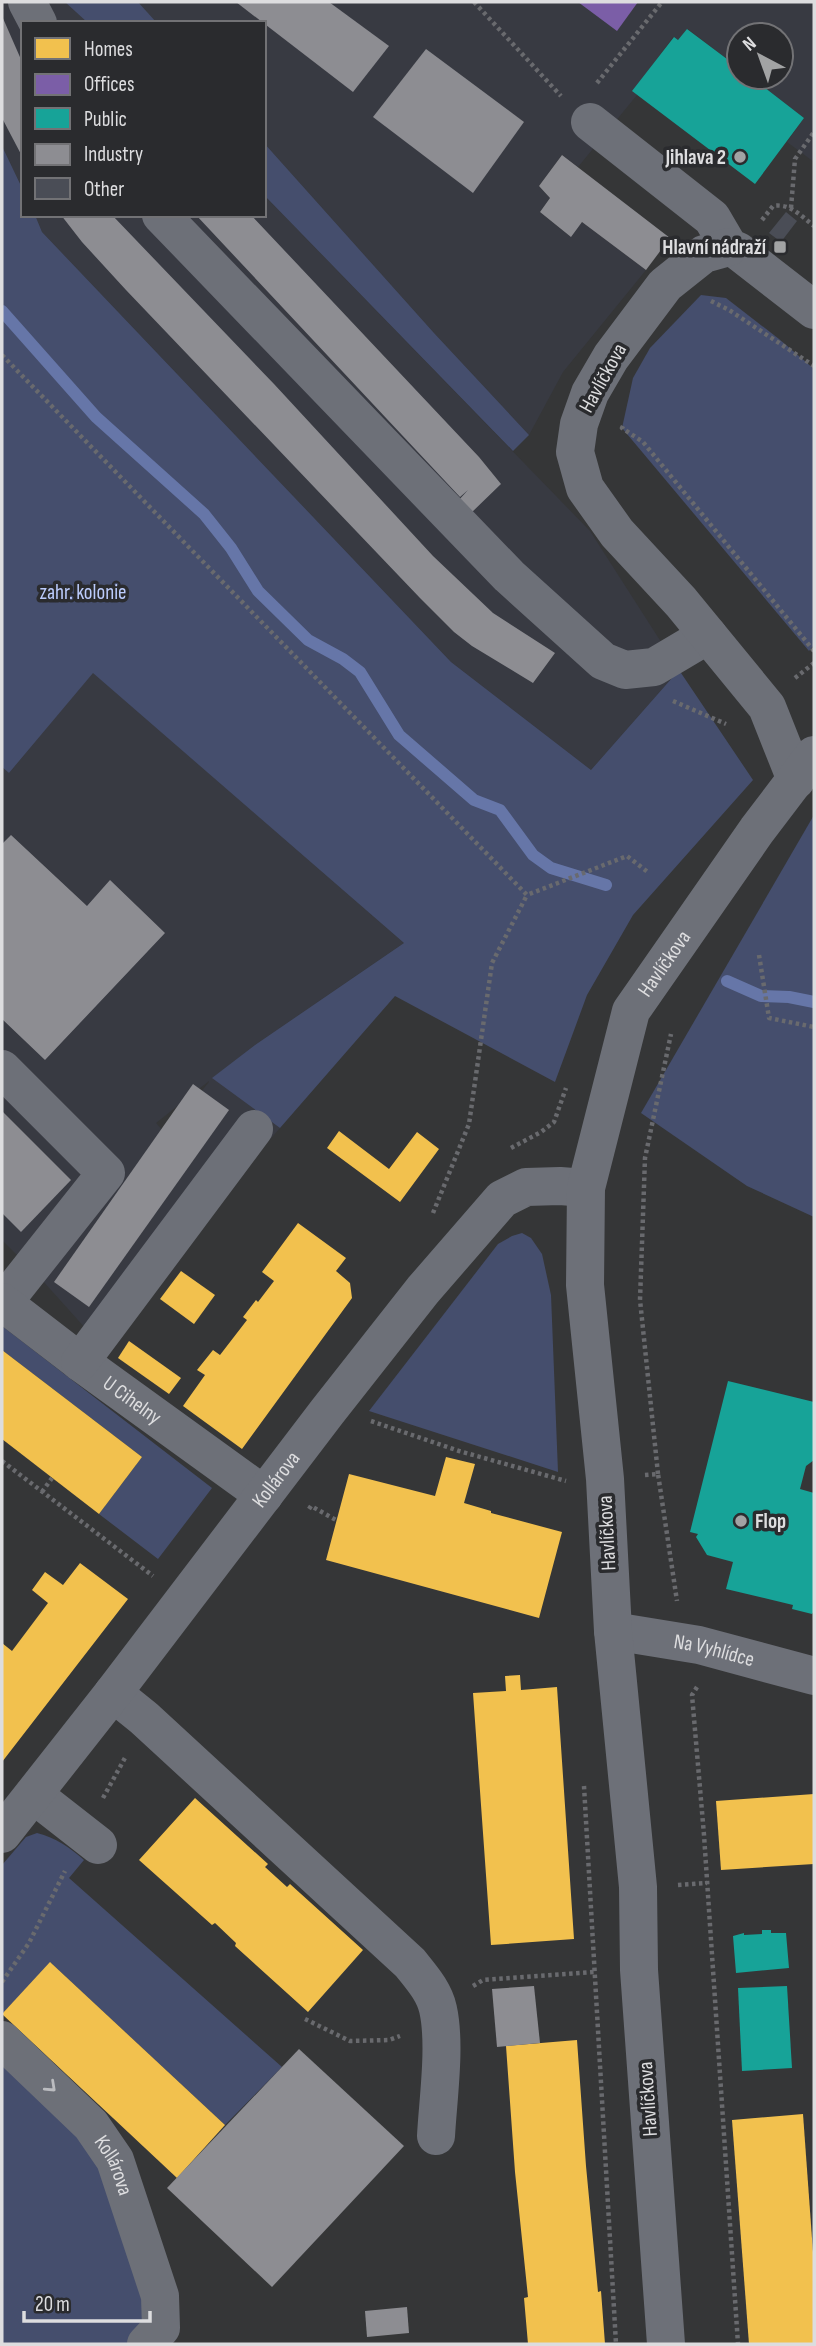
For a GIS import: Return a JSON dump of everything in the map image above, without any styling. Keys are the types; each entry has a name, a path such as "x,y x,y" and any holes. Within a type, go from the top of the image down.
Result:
{"street":[{"path":"27,2 37,21"},
{"path":"582,116 712,218 729,247 738,251 814,310"},
{"path":"163,217 509,576 603,661 625,670 654,667 708,635"},
{"name":"Havlíčkova","path":"666,2344 639,1970 638,1887 613,1631 605,1479 585,1285 586,1188 631,1011 757,830 805,767 767,707 609,522 585,488 575,452 579,424 590,393 611,357 665,285 704,254 729,247"},
{"path":"2,1069 106,1173 2,1303"},
{"path":"80,1362 254,1129"},
{"name":"Kollárova","path":"2,1834 424,1290 502,1199 526,1187 586,1188"},
{"name":"U Cihelny","path":"2,1303 264,1495"},
{"name":"Na Vyhlídce","path":"613,1631 684,1643 814,1676"},
{"path":"113,1693 144,1718 410,1963 429,1987 438,2009 441,2045 436,2136"},
{"path":"34,1795 98,1845"},
{"name":"Kollárova","path":"2,2040 91,2125 116,2160 160,2296 154,2336"}],"path":[{"path":"474,2 582,116 662,2"},
{"path":"791,208 795,159 814,132"},
{"path":"701,295 729,310 814,366"},
{"path":"2,355 527,895"},
{"path":"622,428 643,442 814,651"},
{"path":"648,667 656,687 679,706 731,726"},
{"path":"429,1224 469,1124 492,963 527,895 627,856 649,873"},
{"path":"760,955 769,1018 814,1027"},
{"path":"673,1024 646,1158 640,1300 658,1474 692,1695 705,1835 738,2344"},
{"path":"365,1431 372,1420 459,1451 567,1482 658,1474"},
{"path":"2,1461 186,1598"},
{"path":"42,1492 52,1478"},
{"path":"311,1506 318,1496"},
{"path":"692,1695 699,1685"},
{"path":"583,1781 616,2344"},
{"path":"531,1977 594,1972"}],"shaded area":[{"path":"2,2 65,2 86,21 21,21 21,186 2,146"},
{"path":"138,2 814,2 814,162 787,142 804,118 769,91 795,91 795,21 725,21 725,57 688,29 678,40 673,37 633,91 637,95 578,167 562,155 539,186 550,198 540,212 570,236 582,222 646,270 563,372 529,435 266,145 266,21 155,21"},
{"path":"266,197 590,531 679,670 591,770 451,662 42,232 36,217 266,217"},
{"path":"93,672 404,943 255,1045 213,1078 280,1128 203,1216 104,1349 2,1240 2,767 9,773","holes":["209,1082 166,1134 156,1123"]}],"green space":[{"path":"65,2 138,2 155,21 86,21"},
{"path":"266,145 529,435 513,451 266,197"},
{"name":"zahr. kolonie","path":"2,146 21,186 21,217 36,217 42,232 451,662 591,770 679,670 753,780 633,915 587,995 555,1082 395,996 280,1128 212,1078 255,1045 404,943 93,673 9,773 2,767"},
{"path":"701,295 726,298 814,369 814,645 809,651 622,428 633,378 650,348"},
{"path":"814,815 814,1217 747,1186 641,1113"},
{"path":"522,1233 531,1238 542,1254 551,1295 558,1472 369,1411 498,1244"},
{"path":"2,1326 212,1488 158,1559 99,1514 142,1457 2,1350"},
{"path":"37,1833 62,1843 84,1860 69,1878 282,2067 225,2125 51,1963 2,2014 2,1865 26,1837"},
{"path":"2,2056 90,2143 149,2306 131,2344 2,2344"}],"building: Homes":[{"path":"339,1131 389,1169 417,1132 439,1149 400,1202 327,1148"},
{"path":"298,1223 346,1258 336,1271 350,1283 352,1298 242,1449 183,1406 205,1375 197,1370 213,1350 220,1355 247,1320 243,1317 274,1281 262,1272"},
{"path":"181,1271 215,1295 194,1324 160,1299"},
{"path":"129,1341 181,1378 169,1394 118,1358"},
{"path":"2,1350 142,1457 99,1514 2,1439"},
{"path":"446,1457 475,1464 464,1503 562,1532 539,1618 326,1560 349,1474 435,1496"},
{"path":"80,1563 128,1599 2,1762 2,1643 12,1651 48,1603 32,1590 45,1572 63,1585"},
{"path":"520,1675 521,1690 557,1687 574,1939 491,1945 473,1693 506,1691 505,1676"},
{"path":"814,1794 814,1864 721,1870 716,1801"},
{"path":"195,1798 268,1864 265,1867 287,1887 290,1884 363,1950 308,2012 235,1946 236,1943 215,1923 212,1925 139,1860"},
{"path":"50,1962 225,2125 177,2178 2,2014"},
{"path":"577,2040 586,2166 605,2344 528,2344 524,2298 528,2297 506,2046"},
{"path":"803,2114 814,2266 814,2344 749,2344 732,2120"}],"building: Offices":[{"path":"578,2 638,2 617,31"}],"building: Public":[{"path":"687,29 725,58 725,91 769,91 804,118 755,184 632,91 674,37 678,40"},
{"path":"728,1381 814,1402 814,1460 806,1466 800,1489 814,1493 812,1614 792,1609 793,1605 726,1589 733,1562 707,1555 696,1537 698,1534 690,1532"},
{"path":"762,1930 786,1933 789,1968 736,1973 733,1936 744,1933 762,1934"},
{"path":"787,1986 792,2068 742,2071 738,1988"}],"building: Industry":[{"path":"236,2 329,2 389,46 353,92 266,25 266,21 261,21"},
{"path":"2,16 21,59 21,154 2,118"},
{"path":"426,49 524,122 473,193 373,117"},
{"path":"562,155 670,238 646,270 582,222 571,237 540,212 550,198 539,186"},
{"path":"63,217 114,217 274,384 433,556 493,613 555,653 533,683 454,632 82,242"},
{"path":"198,217 253,217 479,457 501,484 470,514 458,501 468,490 460,497"},
{"path":"11,835 87,906 110,880 165,933 45,1060 2,1019 2,844"},
{"path":"193,1084 229,1110 89,1307 54,1282"},
{"path":"2,1111 71,1180 21,1232 2,1213"},
{"path":"534,1986 540,2043 497,2047 492,1989"},
{"path":"299,2049 404,2146 272,2287 167,2188"},
{"path":"407,2307 409,2333 367,2337 365,2311"}],"building: Other":[{"path":"786,212 797,221 781,242 769,233"}],"waterway":[{"path":"2,311 96,417 204,514 231,548 258,591 308,640 343,659 360,672 399,735 474,800 500,810 533,855 551,868 606,885"},
{"path":"727,981 761,996 789,997 814,1002"}],"place":[{"name":"Jihlava 2","path":"740,157"},
{"name":"Hlavní nádraží","path":"780,247"},
{"name":"Flop","path":"741,1521"}]}
